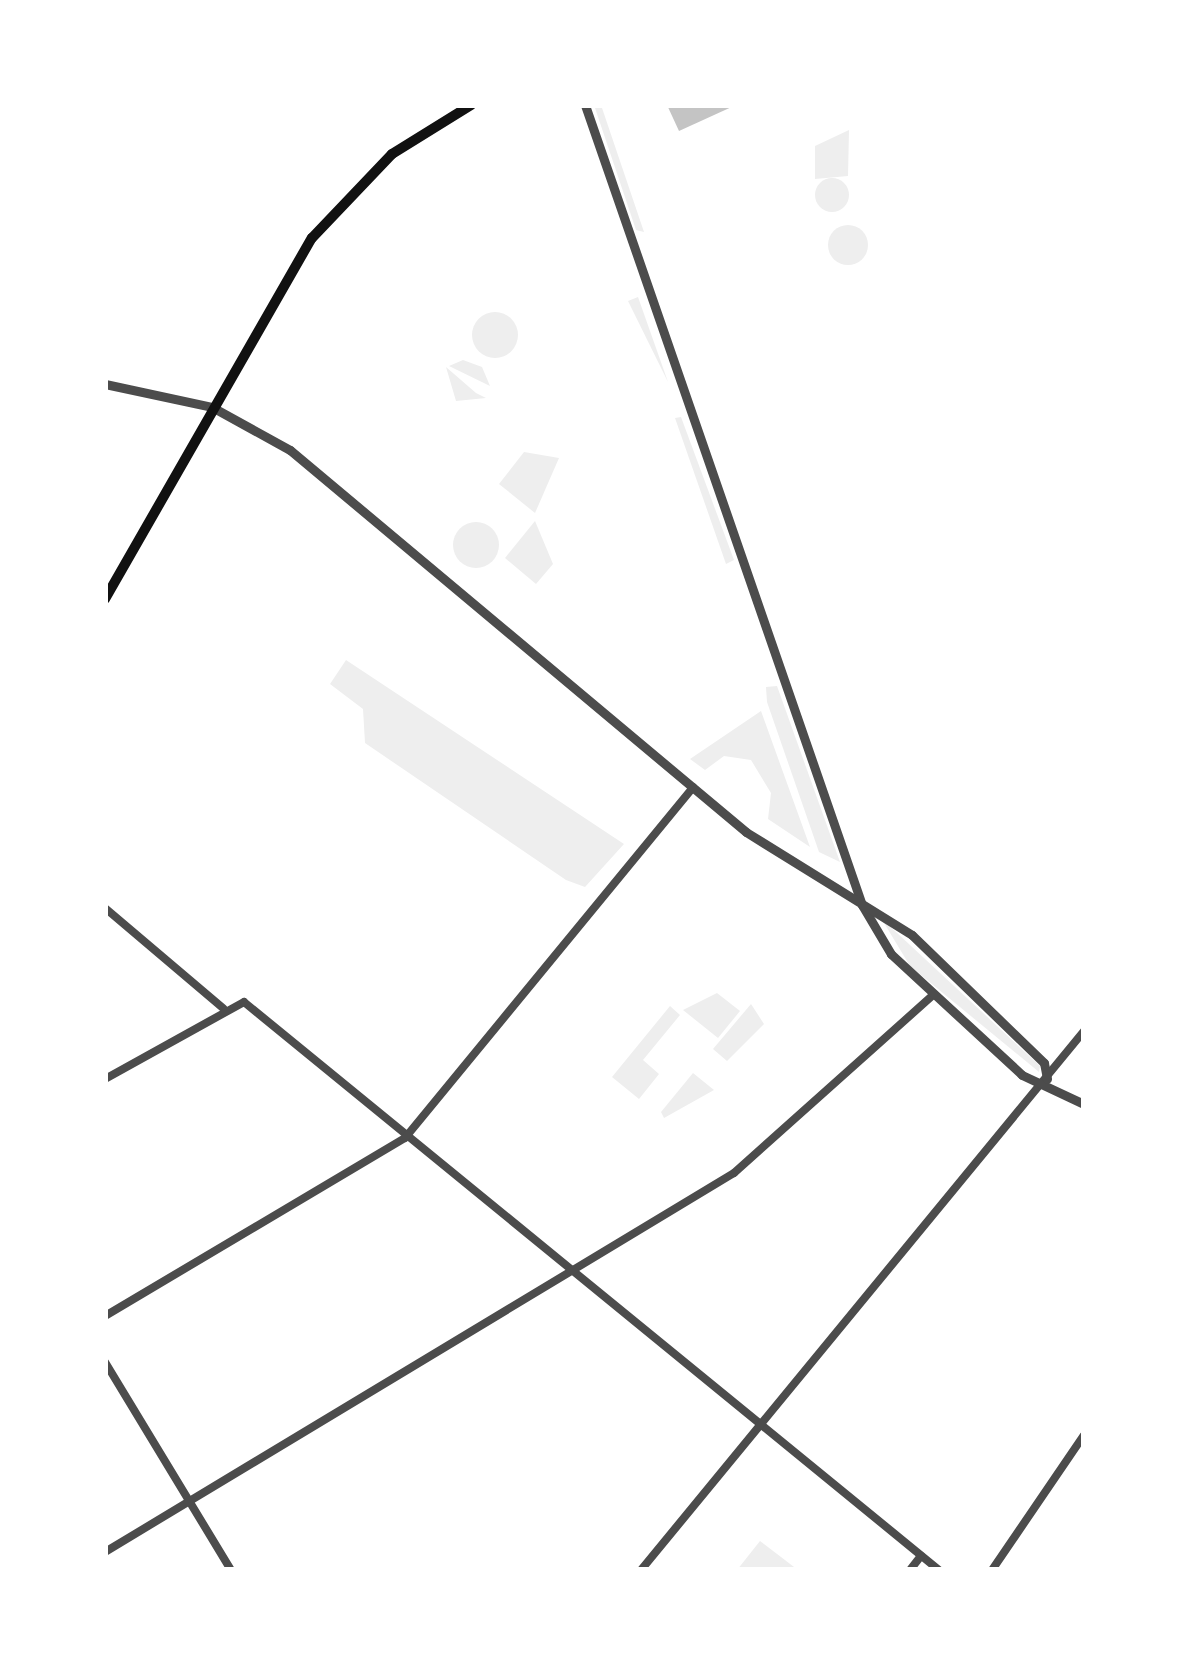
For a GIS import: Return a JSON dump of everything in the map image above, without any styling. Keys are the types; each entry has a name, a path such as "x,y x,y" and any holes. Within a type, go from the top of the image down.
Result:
{"main road":[{"path":"105,598 212,407 337,208 392,154 471,105"}],"street":[{"path":"585,105 862,904 933,994 1022,1075 1047,1079 1084,1104"},
{"path":"105,384 212,407 326,478 693,788 912,935 1044,1063 1047,1079"},
{"path":"105,1316 405,1138 693,788"},
{"path":"105,908 223,1008"},
{"path":"105,1552 188,1498 575,1274 773,1144 933,994"},
{"path":"105,1079 223,1008 244,1002 753,1426 939,1570"},
{"path":"641,1570 753,1426 1084,1031"},
{"path":"105,1362 231,1570"},
{"path":"992,1570 1084,1435"},
{"path":"910,1570 921,1556"}],"shaded area":[{"path":"594,105 601,105 644,232 636,230"},
{"path":"849,130 848,176 815,179 815,146"},
{"path":"832,178 844,183 849,195 844,207 832,212 820,207 815,195 820,183"},
{"path":"848,225 862,231 868,245 862,259 848,265 834,259 828,245 834,231"},
{"path":"638,297 668,382 628,301"},
{"path":"495,312 511,319 518,335 511,351 495,358 479,351 472,335 479,319"},
{"path":"463,360 482,367 490,386 449,366"},
{"path":"446,367 476,393 486,398 456,401"},
{"path":"681,417 734,560 726,564 675,418"},
{"path":"524,452 559,458 535,513 499,484"},
{"path":"535,521 553,564 536,584 505,558"},
{"path":"476,522 492,529 499,545 492,561 476,568 460,561 453,545 460,529"},
{"path":"346,660 624,844 585,887 566,880 365,743 363,709 330,684"},
{"path":"777,686 840,862 819,852 767,702 766,687"},
{"path":"761,711 810,847 768,819 771,793 751,760 724,756 705,770 690,759"},
{"path":"881,918 1040,1066 1039,1072 910,966"},
{"path":"717,993 740,1011 718,1038 683,1010"},
{"path":"751,1004 764,1024 727,1061 713,1049"},
{"path":"670,1006 680,1015 643,1060 659,1074 639,1099 612,1077"},
{"path":"693,1073 714,1090 664,1118 661,1112"},
{"path":"760,1541 798,1570 737,1570"}],"building":[{"path":"667,105 736,105 679,131"}]}
